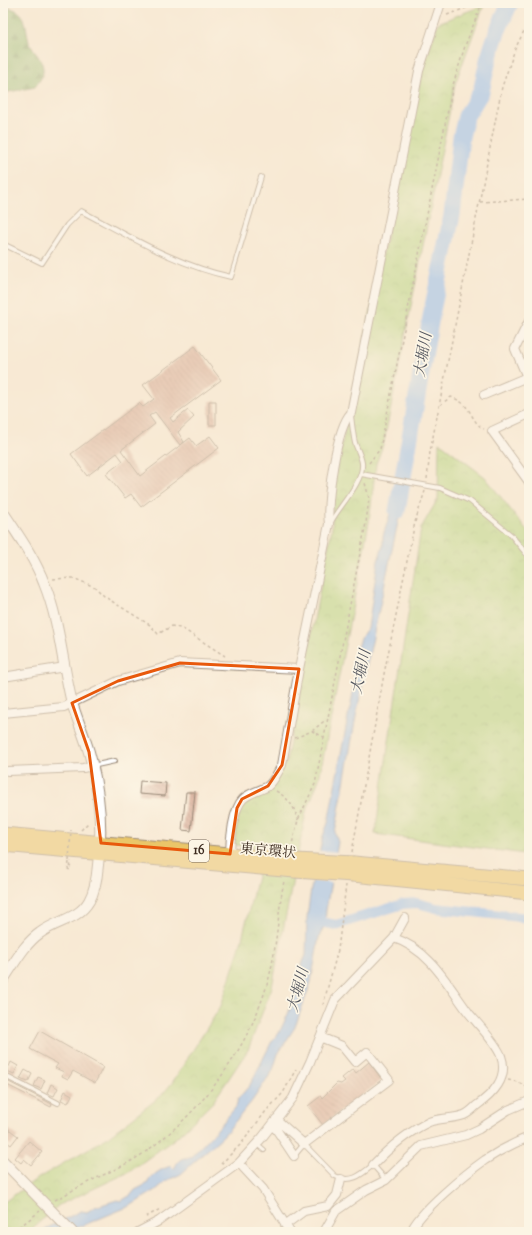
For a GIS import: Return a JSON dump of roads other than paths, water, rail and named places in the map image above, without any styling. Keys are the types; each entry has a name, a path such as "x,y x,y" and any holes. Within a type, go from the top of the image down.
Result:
{"highway":[{"name":"東京環状","path":"3,834 100,848 353,864 529,879"},
{"name":"東京環状","path":"3,845 230,854 294,860"},
{"name":"東京環状","path":"353,864 529,892"}],"street":[{"path":"230,854 230,841 237,808 242,799 254,791 268,786 275,778 282,765 299,669 329,524 330,481 345,422 351,413 419,71 441,3"},
{"path":"484,395 528,379 515,349 529,321"},
{"path":"529,414 492,431 529,482"},
{"path":"3,512 34,560 44,582 57,623 72,703 92,766 100,824 100,848 97,875 90,900 80,912 72,918 49,927 28,942 3,980"},
{"path":"3,713 53,709 72,703 118,681 180,663 299,669"},
{"path":"3,677 65,666"},
{"path":"8,771 83,768 92,766"},
{"path":"134,1230 159,1221 239,1163 257,1144 292,1098 310,1062 335,1000 394,938 405,918"},
{"path":"373,1165 407,1135 430,1122 465,1114 494,1091 503,1070 501,1055 455,995 446,980 423,954 405,941 394,938"},
{"path":"274,1122 304,1144 389,1080 367,1052 355,1062 342,1046 320,1037"},
{"path":"324,1232 336,1211 366,1190 386,1180 421,1146 466,1135 479,1129 508,1110 529,1101"},
{"path":"274,1122 276,1129 294,1156"},
{"path":"411,1232 414,1224 428,1208 485,1160 516,1142 529,1137"},
{"path":"3,1162 72,1232"},
{"path":"239,1163 258,1180 288,1228 304,1211 328,1206 337,1195 341,1179"}],"lane":[{"path":"3,244 42,263 67,225 81,211 153,249 215,274 231,277 261,177"},
{"path":"329,524 362,474 362,464 355,441 351,413"},
{"path":"362,474 369,474 440,488 470,502 511,536 529,557"},
{"path":"92,766 115,761"},
{"path":"3,1075 58,1103"},
{"path":"257,1144 264,1150"},
{"path":"294,1156 304,1144 335,1176 341,1179 352,1180 361,1176 373,1165 386,1180"}],"water":[{"path":"398,489 405,490 357,711 335,833 338,842 326,910 325,924 319,937 311,982 295,1027 278,1054 273,1070 252,1101 225,1134 181,1174 166,1181 156,1190 130,1206 67,1232 39,1232 81,1211 87,1212 95,1207 117,1200 121,1201 131,1195 135,1190 147,1184 154,1175 160,1171 171,1166 174,1169 180,1160 190,1158 236,1107 238,1099 250,1085 272,1041 279,1033 300,983 301,967 306,955 307,917 311,889 323,836 328,823 353,691 357,655 363,635 368,628 378,561 383,546 383,536"}],"waterway":[{"name":"大堀川","path":"397,511 432,311 452,215 461,137 466,116 481,92 488,60 497,32 510,3"},
{"path":"316,921 336,925 403,904 417,903 436,908 529,918"}]}
